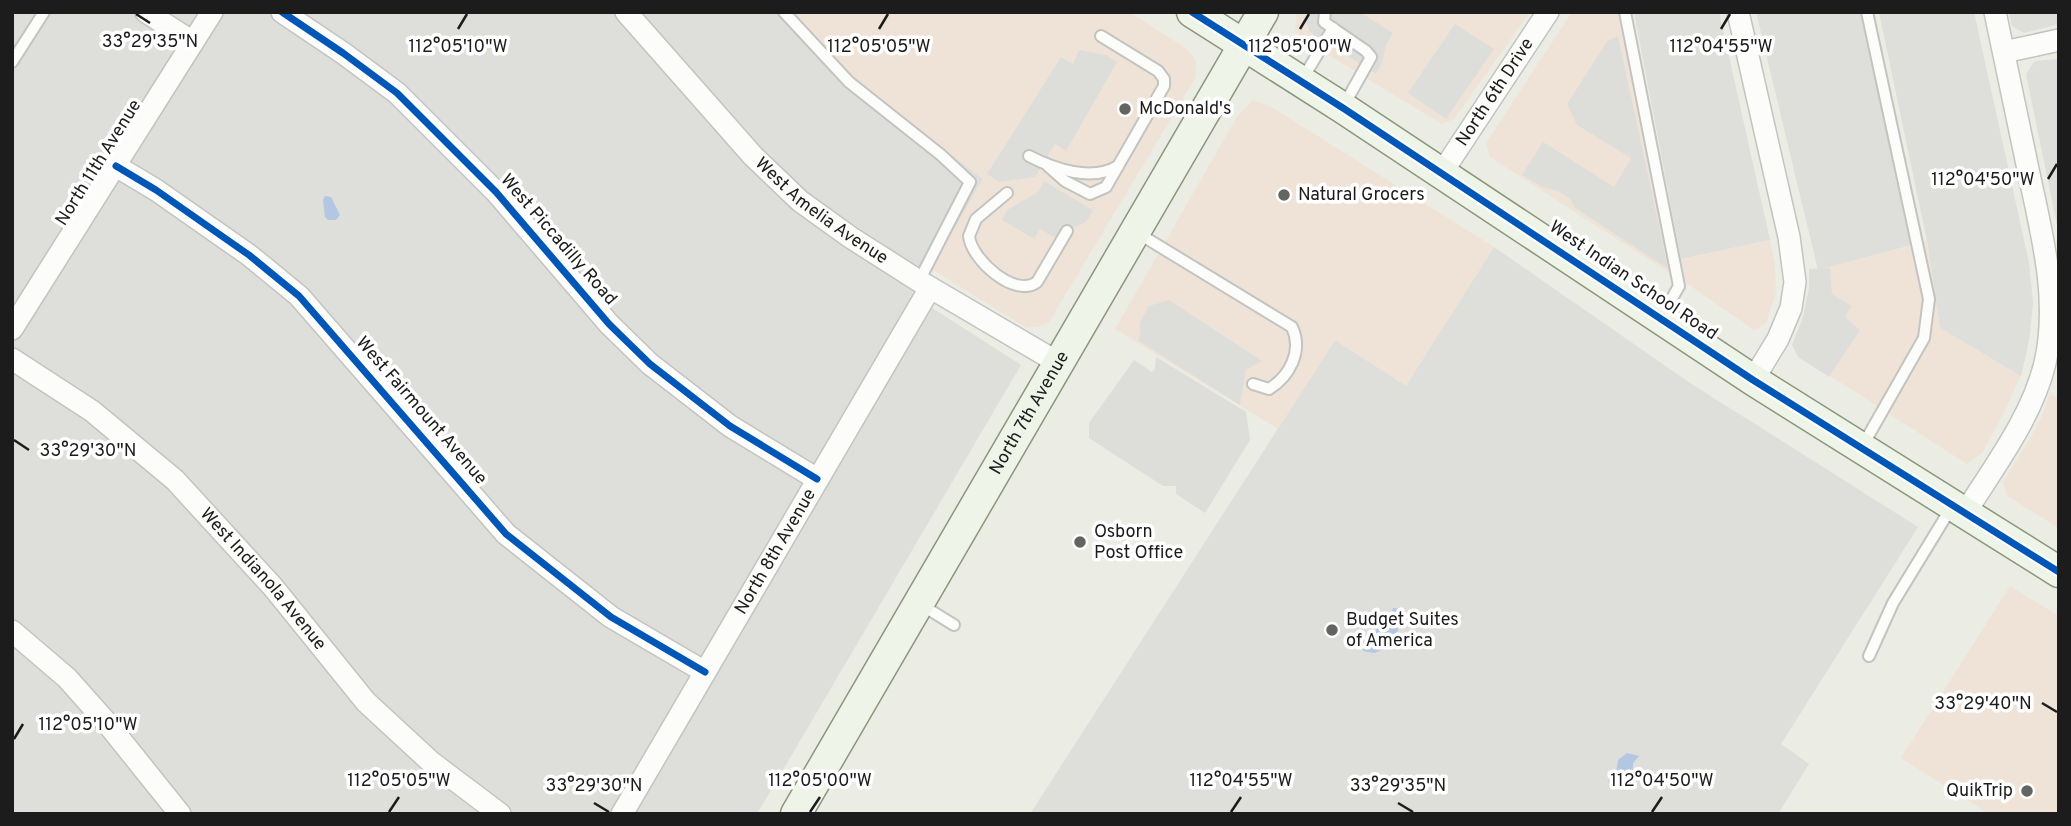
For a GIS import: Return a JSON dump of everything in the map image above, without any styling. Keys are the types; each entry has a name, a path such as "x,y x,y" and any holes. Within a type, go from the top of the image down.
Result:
{"main road":[{"name":"West Indian School Road","path":"1192,12 1343,108 1753,380 2059,572"},
{"name":"North 7th Avenue","path":"796,814 1263,12"}],"street":[{"path":"146,12 193,42"},
{"name":"North 11th Avenue","path":"12,329 212,12"},
{"name":"West Piccadilly Road","path":"282,12 397,93 496,192 610,324 650,364 730,426 817,479"},
{"name":"West Amelia Avenue","path":"626,12 753,156 800,201 925,285 1057,362"},
{"name":"North 6th Drive","path":"1441,174 1548,12"},
{"path":"1738,12 1789,237 1795,282 1791,308 1778,339 1753,380"},
{"path":"1959,509 2022,420 2036,390 2045,363 2051,309 2043,245 1995,12"},
{"path":"2004,52 2059,40"},
{"name":"West Fairmount Avenue","path":"116,166 156,190 249,255 299,296 506,534 611,617 705,672"},
{"name":"North 8th Avenue","path":"622,814 817,479 925,285"},
{"name":"West Indianola Avenue","path":"12,359 92,411 175,480 273,587 366,702 431,762 500,814"},
{"path":"12,631 67,678 180,814"}],"lane":[{"path":"12,62 44,12"},
{"path":"784,12 849,82 941,155 970,182 925,285"},
{"path":"1625,12 1679,286 1661,318"},
{"path":"1861,448 1924,338 1929,299 1867,12"},
{"path":"1323,13 1324,22 1371,57 1343,108"},
{"path":"1301,81 1333,28"},
{"path":"1030,156 1048,166 1065,181 1090,194 1106,187 1120,164 1164,86 1164,79 1149,64 1101,36"},
{"path":"1048,166 1076,172 1103,173 1120,164"},
{"path":"1007,193 976,219 969,236 973,251 1002,278 1024,288 1037,282 1067,230"},
{"path":"1135,231 1292,327 1297,350 1291,366 1280,381 1269,389 1252,384"},
{"path":"1869,656 1893,603 1959,509"},
{"path":"918,603 954,625"}],"shaded area":[{"path":"12,12 792,12 852,76 983,179 915,297 1021,365 757,814 12,814"},
{"path":"792,12 1129,12 1181,45 1193,56 1196,62 1196,77 1049,322 1027,328 931,269 983,179 852,76"},
{"path":"1297,12 1530,12 1454,119 1442,124 1302,39 1295,28"},
{"path":"1307,12 1360,12 1393,33 1376,74 1310,32 1305,20"},
{"path":"1572,12 1622,12 1671,274 1490,157 1486,143"},
{"path":"1634,12 1719,12 1770,240 1681,259"},
{"path":"1756,12 1860,12 1912,245 1818,270"},
{"path":"1879,12 1974,12 2029,263 2033,303 2029,341 2021,376 1940,328 1927,241"},
{"path":"2009,12 2059,12 2059,24 2024,33 2012,26"},
{"path":"1455,24 1494,49 1446,119 1408,93"},
{"path":"1618,36 1668,269 1574,207 1571,200 1558,191 1542,187 1522,175 1543,142 1614,187 1631,158 1577,125 1567,104 1608,40"},
{"path":"1079,50 1106,55 1117,62 1066,151 1055,144 1035,177 999,182 987,174 1061,57 1073,64"},
{"path":"2059,59 2059,235 2026,74 2035,61"},
{"path":"1253,100 1273,108 1494,247 1406,386 1335,340 1278,429 1115,329 1238,115"},
{"path":"1044,181 1093,210 1086,222 1054,237 1040,229 1034,239 1002,220 1007,210 1038,192"},
{"path":"1770,240 1775,265 1776,293 1766,323 1758,329 1754,330 1685,282 1681,259"},
{"path":"1927,241 1940,328 2021,376 1982,453 1967,464 1801,357 1818,270"},
{"path":"1494,247 1690,383 1918,527 1781,744 1809,764 1778,814 1030,814 1335,340 1406,385"},
{"path":"1830,268 1832,294 1852,306 1846,314 1847,319 1860,330 1829,377 1798,357 1792,345 1803,317 1809,288 1809,269"},
{"path":"1169,300 1262,361 1246,370 1240,405 1139,341 1140,322 1149,306"},
{"path":"1156,357 1246,412 1250,440 1205,513 1176,494 1176,486 1163,486 1089,438 1089,423 1134,360 1152,372 1155,369"},
{"path":"2050,394 2059,399 2059,528 2007,496 2003,482 2038,425"},
{"path":"2010,586 2059,616 2059,814 1989,814 1901,758"}],"water":[{"path":"325,196 331,197 340,215 336,220 328,220 325,217"},
{"path":"1393,608 1406,614 1407,618 1399,625 1394,643 1375,653 1363,651 1359,646 1359,639 1370,638 1377,625 1391,617"},
{"path":"1627,753 1639,756 1633,763 1633,782 1630,785 1627,783 1620,787 1615,786 1608,781 1616,774 1618,760"}],"cycle path":[{"path":"282,12 397,93 496,192 609,324 650,364 730,426 817,479"},
{"path":"1192,12 1343,108 1753,380 2059,572"},
{"path":"116,166 156,190 249,255 299,296 506,534 611,617 705,672"}],"place":[{"name":"McDonald's","path":"1125,109"},
{"name":"Natural Grocers","path":"1284,195"},
{"name":"Osborn Post Office","path":"1080,542"},
{"name":"Budget Suites of America","path":"1332,630"},
{"name":"QuikTrip","path":"2027,791"}]}
